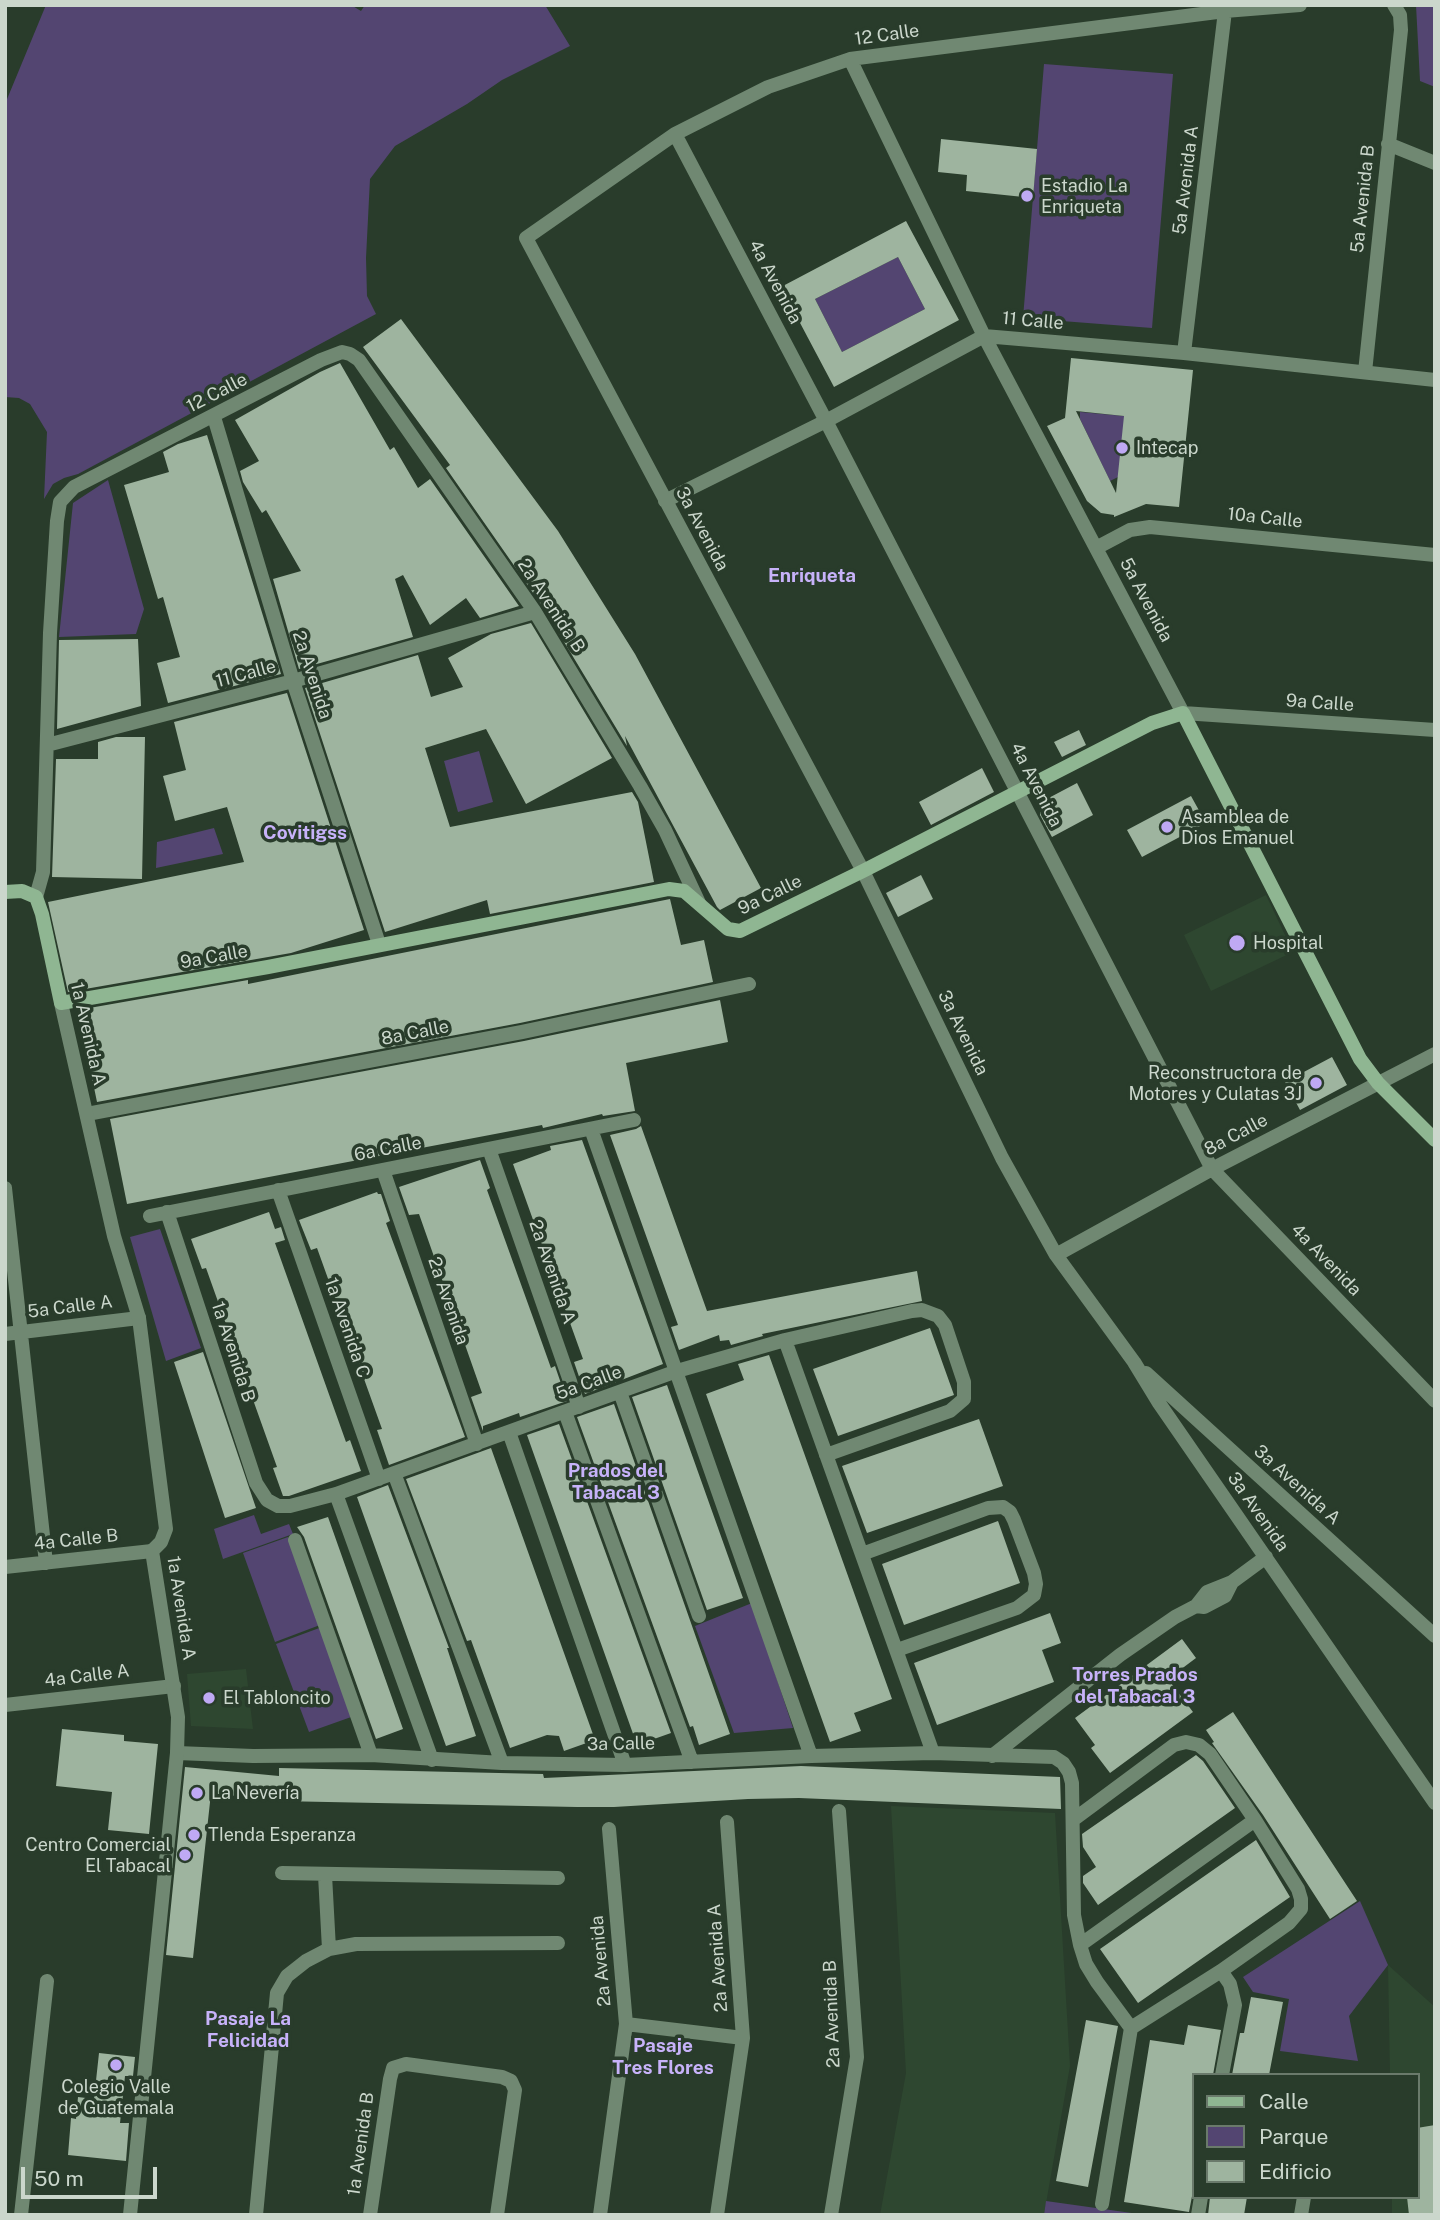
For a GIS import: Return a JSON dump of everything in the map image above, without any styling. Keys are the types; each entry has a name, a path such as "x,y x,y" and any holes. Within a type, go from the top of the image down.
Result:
{"main road":[{"name":"9a Calle","path":"61,1003 268,967 656,890 680,890 728,929 740,931 1152,723 1183,713"},
{"name":"5a Avenida","path":"1183,713 1360,1059 1378,1083 1435,1140"},
{"path":"5,892 22,891 36,897"},
{"name":"1a Avenida A","path":"36,897 61,1003"}],"street":[{"name":"12 Calle","path":"526,238 675,134 768,87 850,59 1226,11 1300,5"},
{"name":"5a Avenida B","path":"1365,372 1401,30 1399,15 1394,5"},
{"name":"5a Avenida A","path":"1184,353 1226,11"},
{"name":"5a Avenida","path":"850,59 984,336 1183,713"},
{"name":"4a Avenida","path":"675,134 1018,790 1212,1169 1435,1401"},
{"path":"1388,144 1435,163"},
{"name":"3a Avenida","path":"526,238 863,871 1002,1158 1056,1255 1134,1362 1159,1403 1433,1795"},
{"name":"11 Calle","path":"666,501 826,421 984,336 1184,353 1435,380"},
{"name":"12 Calle","path":"111,468 321,360 342,352"},
{"name":"2a Avenida B","path":"342,352 359,360 535,612 665,830 699,903"},
{"name":"2a Avenida","path":"214,417 293,681 379,944"},
{"name":"1a Avenida A","path":"36,897 43,872 50,633 58,509 68,491 111,468"},
{"name":"10a Calle","path":"1096,548 1139,527 1162,527 1435,555"},
{"name":"11 Calle","path":"47,744 293,681 535,612"},
{"name":"9a Calle","path":"1183,713 1435,730"},
{"name":"8a Calle","path":"87,1114 522,1032 749,984"},
{"name":"1a Avenida A","path":"61,1003 114,1236 139,1318 166,1530 161,1542 152,1551 178,1717 177,1753 130,2215"},
{"name":"8a Calle","path":"1056,1255 1212,1169 1435,1054"},
{"name":"6a Calle","path":"150,1216 634,1120"},
{"path":"591,1129 811,1756"},
{"name":"2a Avenida A","path":"489,1149 572,1409 692,1762"},
{"name":"2a Avenida","path":"383,1170 477,1444"},
{"path":"5,1188 23,1332 46,1563"},
{"name":"1a Avenida C","path":"278,1190 379,1479"},
{"name":"1a Avenida B","path":"167,1212 256,1483 267,1500"},
{"name":"5a Calle","path":"267,1500 278,1506 290,1506 336,1494 677,1371 785,1340 912,1311 922,1310 938,1316 945,1325 964,1382 964,1399 950,1411 826,1455"},
{"name":"5a Calle A","path":"5,1334 139,1318"},
{"path":"785,1340 933,1753"},
{"name":"3a Avenida A","path":"1134,1362 1435,1636"},
{"path":"620,1392 699,1616"},
{"path":"509,1432 625,1765"},
{"path":"394,1473 502,1763"},
{"path":"336,1494 432,1760"},
{"path":"862,1554 996,1507 1010,1512 1030,1562 1036,1584 1034,1595 1017,1608 897,1650"},
{"path":"295,1540 371,1755"},
{"name":"4a Calle B","path":"5,1567 152,1551"},
{"path":"992,1756 1120,1655 1175,1617 1196,1606 1207,1592 1231,1584 1266,1557"},
{"name":"4a Calle A","path":"5,1705 174,1686"},
{"path":"1102,2204 1131,2028 1097,1982 1086,1964 1080,1945 1074,1915 1073,1820 1174,1745 1186,1742 1199,1745 1210,1754 1298,1889 1301,1909 1289,1923 1221,1971 1131,2028"},
{"name":"3a Calle","path":"177,1753 253,1756 371,1755 502,1763 625,1765 933,1753 1041,1755 1054,1757 1063,1763 1069,1772 1073,1820"},
{"name":"2a Avenida B","path":"831,2215 857,2057 839,1811"},
{"path":"1080,1945 1255,1820"},
{"name":"2a Avenida A","path":"717,2215 743,2038 727,1822"},
{"name":"2a Avenida","path":"600,2215 625,2024 609,1829"},
{"path":"282,1873 558,1878"},
{"path":"325,1875 329,1949"},
{"path":"256,2215 277,1993 287,1976 306,1961 329,1949 356,1944 558,1943"},
{"path":"1221,1971 1230,1984 1235,2006 1222,2073"},
{"path":"21,2215 47,1981"},
{"path":"625,2024 743,2038"},
{"name":"1a Avenida B","path":"370,2215 390,2079 393,2068 406,2064 502,2077 511,2081 515,2090 497,2215"}],"shaded area":[{"path":"1266,895 1293,952 1211,991 1184,935"},
{"path":"246,1669 253,1729 191,1726 187,1674"},
{"path":"891,1806 1055,1813 1070,2066 1044,2215 880,2215 906,2073"},
{"path":"1388,1965 1435,2007 1435,2215 1392,2215 1392,2199 1419,2199 1419,2073 1390,2073"}],"green space":[{"path":"46,5 351,5 361,11 365,5 545,5 570,46 502,80 395,146 370,179 367,296 376,314 78,474 53,484 44,499 47,432 30,404 19,398 5,397 5,104"},
{"path":"1416,5 1435,5 1435,87 1420,81"},
{"path":"1044,64 1173,74 1152,328 1023,318"},
{"path":"898,257 925,309 842,352 815,299"},
{"path":"1080,412 1124,416 1128,472 1110,481 1080,419"},
{"path":"108,480 144,609 136,634 59,637 73,503"},
{"path":"479,751 493,802 458,812 444,761"},
{"path":"214,828 223,854 156,868 157,842"},
{"path":"160,1229 201,1348 166,1361 130,1237"},
{"path":"254,1515 261,1534 289,1524 293,1534 223,1559 214,1529"},
{"path":"288,1537 320,1625 275,1642 243,1553"},
{"path":"752,1603 793,1728 734,1733 695,1626"},
{"path":"322,1627 354,1716 309,1732 276,1644"},
{"path":"1360,1901 1388,1965 1349,2016 1358,2061 1280,2051 1289,1999 1253,1992 1243,1977"},
{"path":"1046,2201 1146,2215 1044,2215"}],"building":[{"path":"941,139 1037,149 1033,198 966,191 967,175 938,172"},
{"path":"906,221 959,320 834,387 781,287","holes":["898,257 925,309 842,352 815,299"]},
{"path":"401,319 558,531 635,654 761,888 720,910 717,907 625,736 627,746 543,607 446,468 450,465 363,347"},
{"name":"Intecap","path":"1071,358 1193,370 1179,507 1146,504 1114,517 1101,513 1087,501 1047,426 1065,418","holes":["1076,411 1124,416 1116,493"]},
{"path":"340,363 390,450 394,447 418,488 430,479 519,606 480,618 466,598 430,625 403,575 395,579 413,637 299,669 273,579 301,571 266,510 262,513 243,482 240,471 259,461 235,420"},
{"path":"207,435 281,674 168,703 157,663 180,657 163,597 158,599 124,485 169,472 163,452"},
{"path":"531,623 612,758 526,804 486,729 425,748 450,827 632,792 638,802 654,882 490,914 487,900 385,932 305,688 418,655 431,697 463,687 448,658 491,634"},
{"path":"138,639 141,706 57,729 59,640"},
{"path":"287,693 364,930 291,953 68,992 48,902 244,862 227,807 175,821 163,776 186,770 174,722"},
{"path":"1079,730 1086,745 1062,757 1054,742"},
{"path":"116,737 145,737 142,879 52,877 56,759 98,759 98,742"},
{"path":"982,768 994,792 931,825 919,802"},
{"path":"1077,783 1093,815 1052,837 1040,815 1043,801"},
{"name":"Asamblea de Dios Emanuel","path":"1191,796 1206,823 1142,857 1127,830"},
{"path":"921,875 933,899 898,917 886,893"},
{"path":"670,899 681,945 704,940 713,982 520,1023 97,1102 78,1010 248,980 248,984"},
{"path":"720,1000 728,1042 626,1063 635,1111 602,1114 543,1128 542,1125 127,1204 110,1119 524,1041"},
{"name":"Reconstructora de Motores y Culatas 3J","path":"1332,1057 1347,1085 1300,1110 1285,1082"},
{"path":"641,1126 707,1311 917,1271 922,1301 762,1334 763,1336 731,1345 729,1340 720,1341 719,1335 679,1350 671,1327 678,1325 610,1135"},
{"path":"582,1140 663,1364 585,1394 574,1362 583,1359 513,1164 551,1150 550,1146"},
{"path":"480,1160 490,1188 487,1190 551,1368 555,1366 567,1401 520,1417 519,1413 483,1426 483,1431 471,1397 482,1393 419,1214 409,1215 399,1187"},
{"path":"377,1192 381,1194 390,1221 386,1223 465,1437 389,1465 377,1430 382,1429 317,1248 311,1250 299,1220"},
{"path":"269,1212 275,1229 281,1227 285,1240 275,1243 346,1442 350,1440 361,1471 289,1496 283,1496 273,1468 277,1467 206,1268 202,1269 191,1239"},
{"path":"930,1328 954,1395 838,1436 813,1369"},
{"path":"203,1352 256,1508 225,1518 174,1362"},
{"path":"769,1355 892,1699 854,1713 861,1731 830,1742 706,1394 744,1380 738,1364"},
{"path":"667,1385 743,1598 707,1610 632,1397"},
{"path":"614,1404 730,1734 699,1745 693,1726 690,1727 577,1417"},
{"path":"979,1419 1003,1486 867,1533 842,1466"},
{"path":"559,1424 671,1733 637,1745 527,1435"},
{"path":"491,1448 595,1740 564,1751 559,1736 547,1735 510,1748 471,1640 467,1641 406,1479"},
{"path":"388,1485 449,1648 476,1736 446,1746 357,1497"},
{"path":"328,1517 403,1729 376,1739 304,1537 297,1527"},
{"path":"998,1521 1020,1583 904,1625 882,1564"},
{"path":"1050,1613 1061,1643 1042,1650 1054,1682 937,1725 914,1663"},
{"path":"1182,1639 1196,1658 1168,1679 1193,1712 1110,1773 1091,1748 1095,1745 1075,1718"},
{"path":"1233,1712 1357,1901 1330,1919 1263,1815 1212,1743 1214,1742 1206,1730"},
{"path":"62,1729 124,1735 124,1741 158,1744 149,1834 108,1830 112,1792 56,1786"},
{"path":"1196,1755 1235,1808 1098,1905 1083,1883 1083,1876 1096,1867 1083,1847 1082,1834"},
{"path":"801,1766 1060,1777 1061,1809 799,1798 577,1807 278,1801 211,1793 193,1958 166,1955 185,1767 279,1776 279,1768 543,1774 544,1778"},
{"path":"1256,1840 1290,1897 1138,2003 1100,1949"},
{"path":"1251,1997 1283,2002 1269,2073 1232,2073 1240,2033 1244,2033"},
{"path":"1086,2020 1118,2026 1088,2187 1056,2181"},
{"path":"1188,2025 1221,2030 1213,2073 1192,2073 1192,2196 1189,2212 1124,2202 1150,2040 1184,2045"},
{"path":"99,2053 135,2057 133,2076 125,2076 120,2123 129,2123 126,2161 68,2155 71,2118 76,2119 78,2097 94,2099"},
{"path":"1435,2125 1435,2215 1409,2215 1407,2199 1419,2199 1419,2128"},
{"path":"1210,2199 1247,2199 1244,2215 1208,2215"}],"place":[{"name":"Estadio La Enriqueta","path":"1027,196"},
{"name":"Intecap","path":"1122,448"},
{"name":"Asamblea de Dios Emanuel","path":"1167,827"},
{"name":"Hospital","path":"1237,943"},
{"name":"Reconstructora de Motores y Culatas 3J","path":"1316,1083"},
{"name":"El Tabloncito","path":"209,1698"},
{"name":"La Nevería","path":"197,1793"},
{"name":"TIenda Esperanza","path":"194,1835"},
{"name":"Centro Comercial El Tabacal","path":"185,1855"},
{"name":"Colegio Valle de Guatemala","path":"116,2065"}],"district":[{"name":"Enriqueta","path":"812,576"},
{"name":"Covitigss","path":"305,833"},
{"name":"Prados del Tabacal 3","path":"616,1482"},
{"name":"Torres Prados del Tabacal 3","path":"1135,1686"},
{"name":"Pasaje La Felicidad","path":"248,2030"},
{"name":"Pasaje Tres Flores","path":"663,2057"}]}
